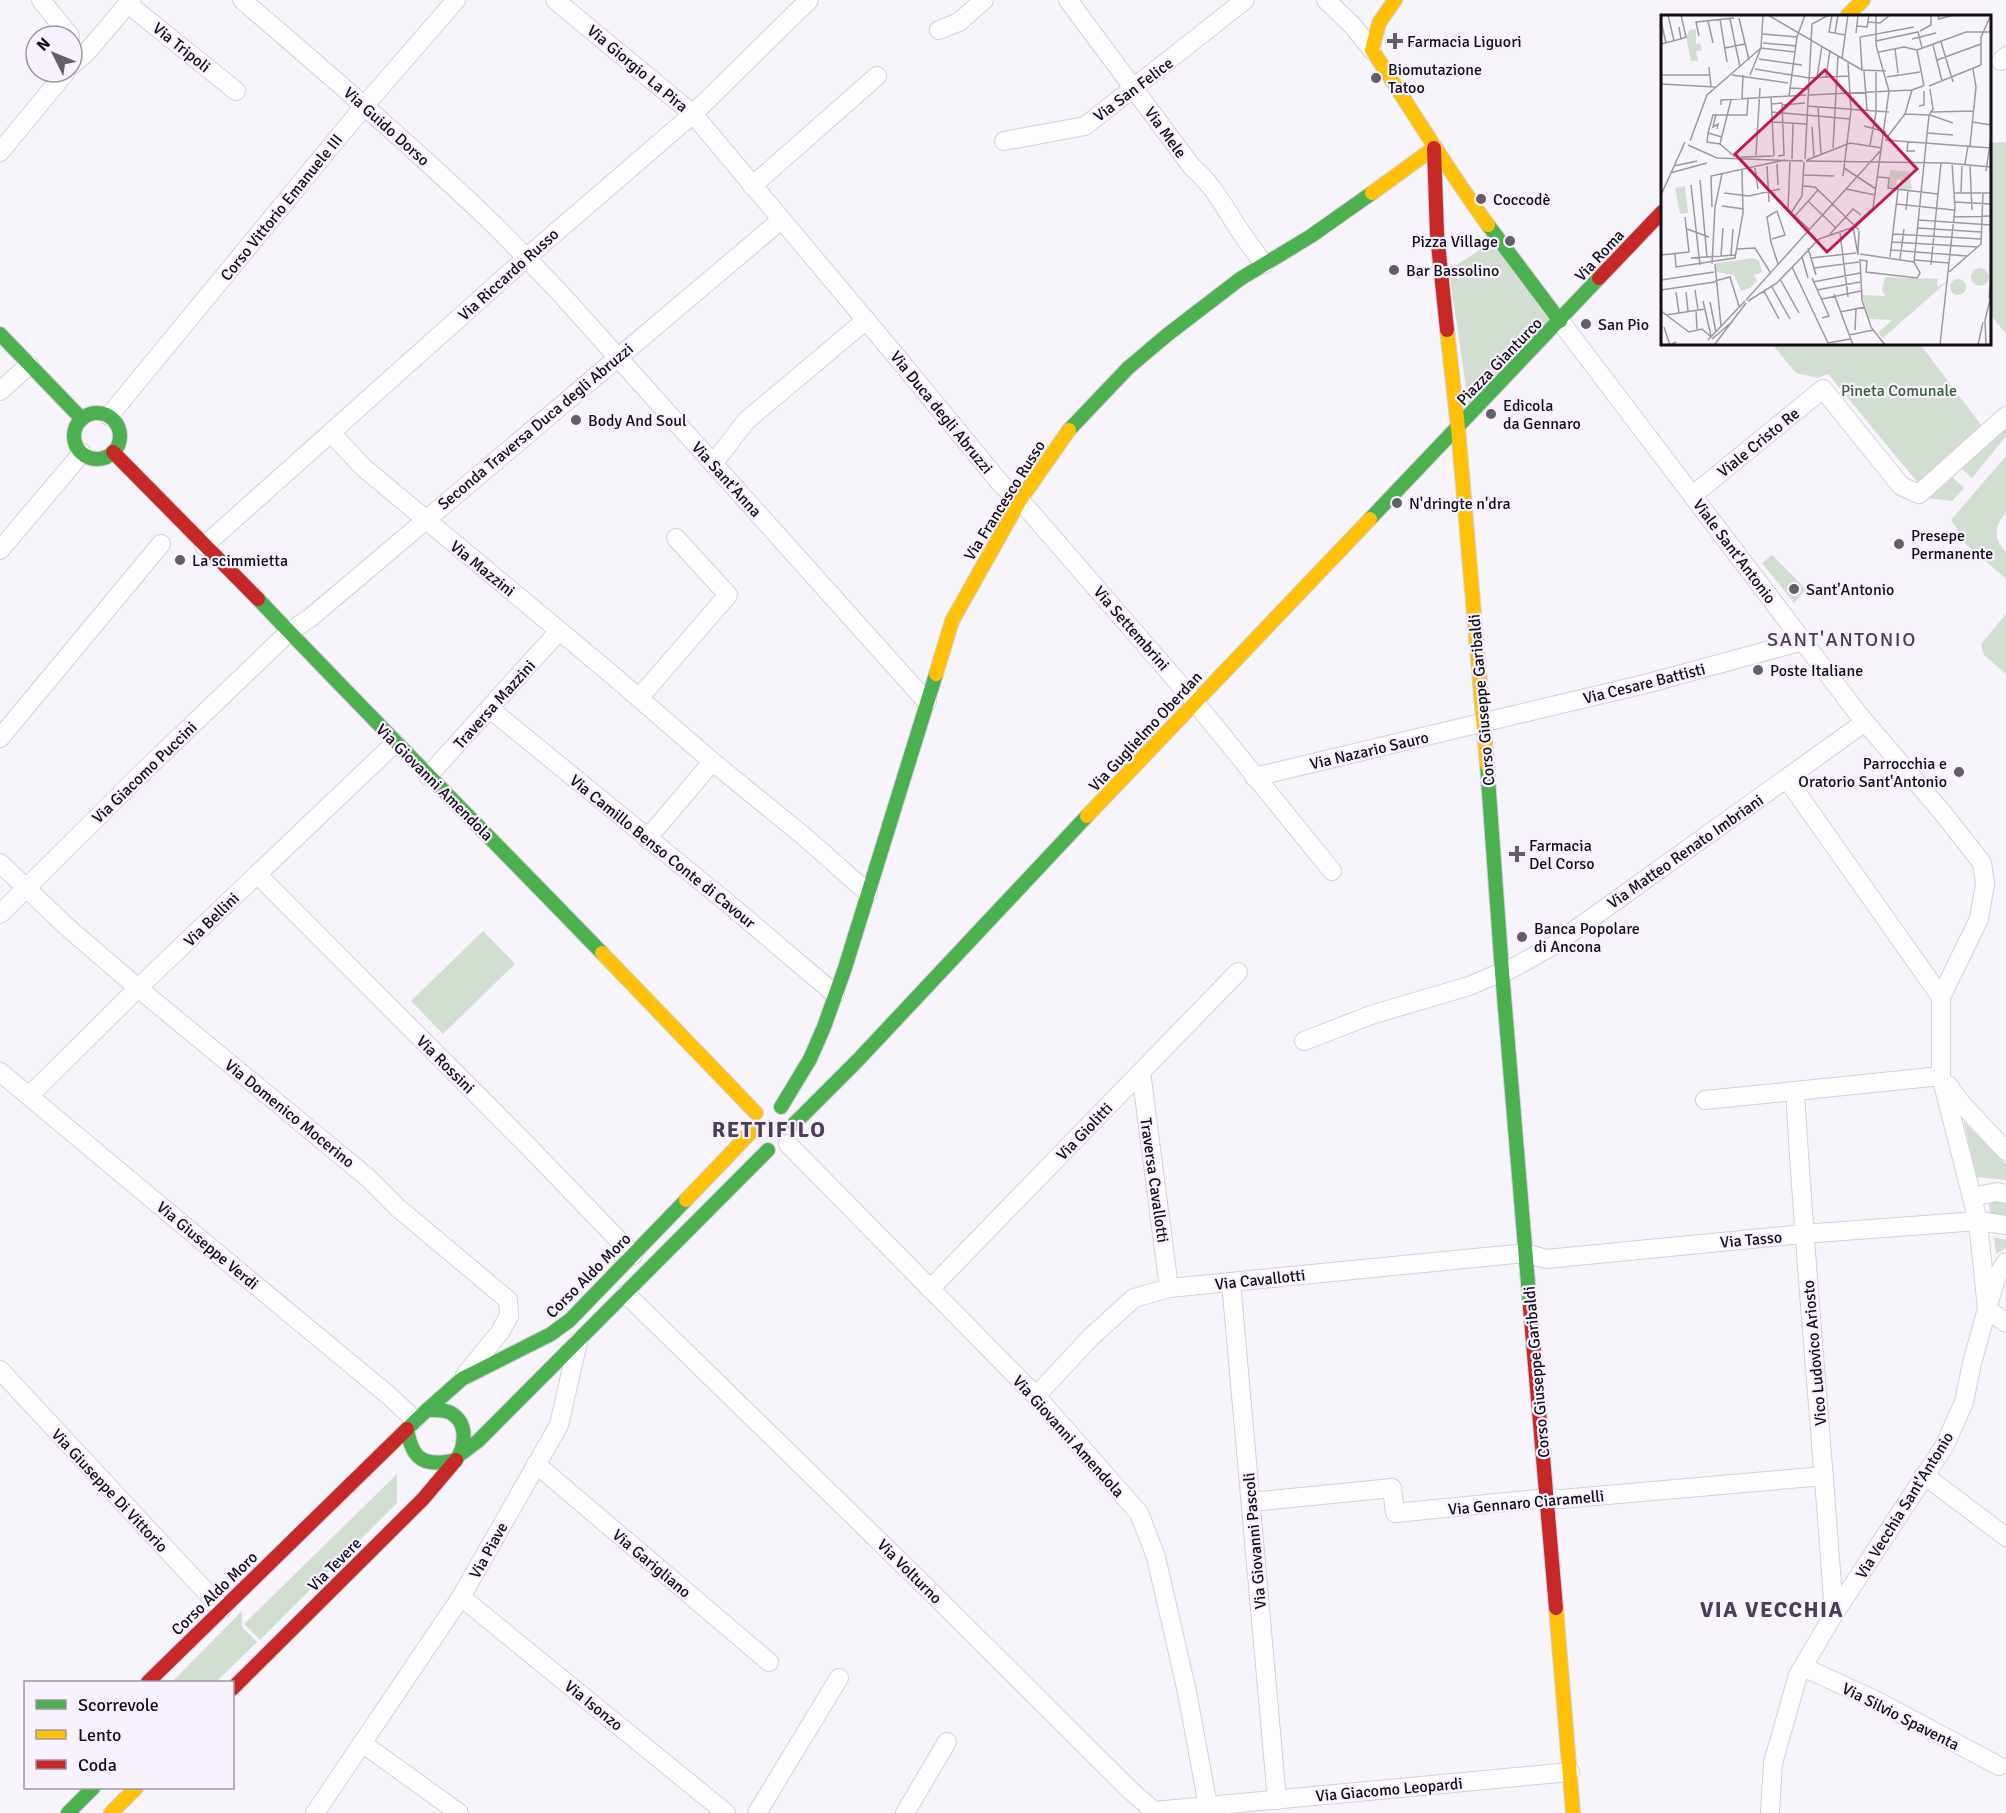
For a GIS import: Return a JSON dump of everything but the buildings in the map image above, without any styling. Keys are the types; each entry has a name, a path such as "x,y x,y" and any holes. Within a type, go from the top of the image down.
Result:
{"street":[{"path":"40,0 60,24"},
{"name":"Via Guido Dorso","path":"242,0 364,105 486,217 526,258"},
{"name":"Corso Vittorio Emanuele III","path":"109,416 364,105 456,0"},
{"name":"Via Giorgio La Pira","path":"555,0 693,114"},
{"name":"Via Riccardo Russo","path":"204,546 526,258 693,114 809,0"},
{"path":"939,30 959,22 984,0"},
{"name":"Via Mele","path":"1068,0 1192,167 1203,176 1222,201 1233,222 1264,264"},
{"name":"Via San Felice","path":"1004,141 1085,126 1245,0"},
{"path":"1326,0 1353,26 1372,50 1426,131 1434,148"},
{"path":"1372,50 1376,27 1383,12 1395,0"},
{"path":"1848,15 1863,0"},
{"name":"Via Tripoli","path":"84,53 129,2 236,91"},
{"path":"752,186 877,76"},
{"path":"1,150 56,84"},
{"name":"Via Duca degli Abruzzi","path":"693,114 1001,484 1020,500"},
{"name":"Piazza Gianturco","path":"1434,148 1469,210 1560,321 1458,428"},
{"name":"Piazza Gianturco","path":"1434,148 1458,428"},
{"name":"Via Francesco Russo","path":"825,1067 824,1027 952,621 1020,500 1074,423 1128,368 1167,334 1264,264 1311,236 1434,148"},
{"name":"Via Roma","path":"1560,321 1661,213"},
{"name":"Seconda Traversa Duca degli Abruzzi","path":"289,632 310,618 781,219"},
{"name":"Via Sant'Anna","path":"526,258 561,294 927,702"},
{"path":"713,464 746,421 866,321"},
{"name":"Viale Sant'Antonio","path":"1560,321 1865,722 1982,863 1985,884 1979,919 1941,997 1941,1076"},
{"path":"0,334 82,419"},
{"path":"0,391 29,365"},
{"name":"Viale Cristo Re","path":"1693,495 1823,389 1901,486 1919,494 2006,416"},
{"path":"95,413 109,416 114,420 120,433 120,440 113,452 101,458 82,453 77,447 75,432 82,419 95,413"},
{"name":"Via Guglielmo Oberdan","path":"825,1067 858,1060 1195,702 1458,428"},
{"name":"Corso Giuseppe Garibaldi","path":"1458,428 1573,1813"},
{"name":"Via Mazzini","path":"331,433 364,468 712,762 788,823 868,893"},
{"name":"Via Giovanni Amendola","path":"113,452 756,1113"},
{"path":"0,550 82,453"},
{"name":"Via Settembrini","path":"1020,500 1195,702 1332,871"},
{"path":"639,698 728,595 676,538"},
{"path":"0,738 161,544"},
{"name":"Traversa Mazzini","path":"428,776 559,631"},
{"name":"Via Giacomo Puccini","path":"0,914 289,632"},
{"name":"Via Cesare Battisti","path":"1484,723 1649,683 1803,642"},
{"name":"Via Camillo Benso Conte di Cavour","path":"490,709 835,994"},
{"name":"Via Matteo Renato Imbriani","path":"1502,973 1554,945 1865,722"},
{"name":"Via Nazario Sauro","path":"1254,777 1484,723"},
{"name":"Via Bellini","path":"29,1096 138,988 395,743"},
{"path":"647,839 712,762"},
{"path":"1787,779 1941,997"},
{"name":"Via Domenico Mocerino","path":"0,863 138,988 367,1176 398,1208 508,1300 509,1316 500,1332 462,1379"},
{"name":"Via Rossini","path":"257,874 527,1145 633,1255"},
{"name":"Via Giolitti","path":"930,1289 1238,972"},
{"path":"1304,1041 1371,1015 1469,986 1502,973"},
{"path":"781,1107 825,1067"},
{"path":"794,1124 825,1067"},
{"name":"Via Giuseppe Verdi","path":"0,1072 416,1420"},
{"name":"Traversa Cavallotti","path":"1141,1072 1170,1288"},
{"path":"1705,1100 1941,1076 1961,1103 2006,1151"},
{"name":"Via Vecchia Sant'Antonio","path":"1834,1614 1945,1444 1964,1402 1987,1309 1978,1221 1941,1076"},
{"name":"Vico Ludovico Ariosto","path":"1795,1091 1803,1234 1834,1614"},
{"path":"579,1341 768,1150 782,1148 788,1144 794,1131 794,1124 787,1111 781,1107 766,1106 756,1113 750,1122 750,1133 756,1143 768,1150"},
{"name":"Corso Aldo Moro","path":"150,1681 416,1420 462,1379 551,1334 570,1320 750,1133"},
{"name":"Via Giovanni Amendola","path":"788,1144 1036,1396 1139,1513 1158,1568 1187,1692 1208,1806"},
{"path":"1972,1197 1996,1192 2006,1194"},
{"path":"1978,1221 2006,1225"},
{"name":"Via Tasso","path":"1527,1253 1546,1259 1803,1234 1978,1221"},
{"name":"Via Cavallotti","path":"1036,1396 1090,1337 1134,1298 1170,1288 1527,1253"},
{"path":"2006,1263 1996,1278 1987,1309 2006,1323"},
{"name":"Via Giovanni Pascoli","path":"1231,1282 1277,1800"},
{"name":"Via Volturno","path":"626,1294 1130,1790 1154,1811 1208,1806"},
{"name":"Via Tevere","path":"234,1687 423,1499 459,1456 478,1441 579,1341"},
{"name":"Via Piave","path":"315,1813 461,1597 559,1425 579,1341"},
{"name":"Via Giuseppe Di Vittorio","path":"0,1370 222,1609"},
{"path":"450,1412 457,1419 463,1434 459,1456 438,1465 425,1463 414,1452 408,1439 416,1420 450,1412"},
{"name":"Via Garigliano","path":"536,1464 769,1662"},
{"path":"1924,1475 2006,1537"},
{"name":"Via Gennaro Ciaramelli","path":"1251,1502 1392,1488 1395,1514 1547,1498 1561,1499 1824,1476"},
{"name":"Via Isonzo","path":"461,1597 726,1813"},
{"path":"1770,1813 1773,1763 1797,1675 1834,1614"},
{"name":"Via Silvio Spaventa","path":"1803,1666 1999,1766"},
{"path":"758,1813 839,1678"},
{"path":"905,1813 947,1742"},
{"path":"362,1743 459,1813"},
{"name":"Via Giacomo Leopardi","path":"1208,1806 1570,1772"},
{"path":"68,1813 92,1789"},
{"path":"111,1813 135,1789"}],"green space":[{"path":"2006,142 2006,334 1991,315 1991,143"},
{"path":"1492,242 1550,321 1469,408 1449,270"},
{"name":"Pineta Comunale","path":"1773,345 1921,345 1981,425 1918,483 1828,374 1818,378 1796,373"},
{"path":"2006,424 2006,436 1972,478 1960,467"},
{"path":"2006,456 2006,513 1997,528 1997,538 2006,552 2006,579 1959,538 1957,529 1951,520"},
{"path":"1951,476 1964,488 1952,501 1926,498"},
{"path":"1772,555 1806,589 1794,603 1762,563"},
{"path":"2006,614 2006,674 1984,655 1981,644"},
{"path":"483,931 515,964 443,1034 411,1001"},
{"path":"1964,1122 2006,1164 2006,1180 1976,1177"},
{"path":"1995,1198 2006,1202 2006,1218 1990,1216 1989,1203"},
{"path":"1994,1237 2006,1240 2006,1248 1996,1254"},
{"path":"397,1474 397,1503 260,1640 244,1624"},
{"path":"242,1611 242,1627 257,1642 217,1681 173,1681"}],"traffic: fast":[{"path":"1069,430 1128,368 1167,335 1240,279 1311,236 1372,193"},
{"path":"1488,225 1560,321"},
{"path":"1370,519 1599,278"},
{"path":"0,334 82,419"},
{"path":"97,413 113,420 120,436 113,452 97,459 81,452 74,436 81,420 97,413"},
{"path":"258,599 602,953"},
{"path":"781,1107 810,1059 824,1027 845,968 936,674"},
{"path":"1487,765 1530,1307"},
{"path":"794,1124 858,1060 1087,816"},
{"path":"462,1453 478,1441 768,1150"},
{"path":"427,1410 462,1379 551,1334 570,1320 686,1200"},
{"path":"427,1410 448,1412 457,1417 464,1435 462,1448 456,1460 428,1462 417,1455 412,1448 407,1429 427,1410"},
{"path":"68,1813 92,1789"}],"traffic: slow":[{"path":"1395,0 1379,23 1372,50 1488,225"},
{"path":"1848,15 1863,0"},
{"path":"1372,193 1434,148"},
{"path":"1447,330 1458,428 1487,765"},
{"path":"936,674 952,621 1020,500 1069,430"},
{"path":"1087,816 1370,519"},
{"path":"602,953 756,1113"},
{"path":"686,1200 750,1133"},
{"path":"1556,1608 1573,1813"},
{"path":"111,1813 135,1789"}],"traffic: jam":[{"path":"1434,148 1437,234 1447,330"},
{"path":"1599,278 1661,213"},
{"path":"113,452 258,599"},
{"path":"1530,1307 1556,1608"},
{"path":"149,1681 407,1429"},
{"path":"234,1687 423,1499 456,1460"}],"place":[{"name":"Farmacia Liguori","path":"1395,41"},
{"name":"Biomutazione Tatoo","path":"1376,78"},
{"name":"Coccodè","path":"1481,199"},
{"name":"Pizza Village","path":"1510,241"},
{"name":"Bar Bassolino","path":"1394,270"},
{"name":"San Pio","path":"1586,324"},
{"name":"Edicola da Gennaro","path":"1491,414"},
{"name":"Body And Soul","path":"576,420"},
{"name":"N'dringte n'dra","path":"1397,503"},
{"name":"Presepe Permanente","path":"1899,544"},
{"name":"La scimmietta","path":"180,560"},
{"name":"Sant'Antonio","path":"1794,589"},
{"name":"Poste Italiane","path":"1758,670"},
{"name":"Parrocchia e Oratorio Sant'Antonio","path":"1959,772"},
{"name":"Farmacia Del Corso","path":"1517,854"},
{"name":"Banca Popolare di Ancona","path":"1522,937"}],"district":[{"name":"SANT'ANTONIO","path":"1842,639"},
{"name":"RETTIFILO","path":"769,1129"},
{"name":"VIA VECCHIA","path":"1772,1609"}]}
